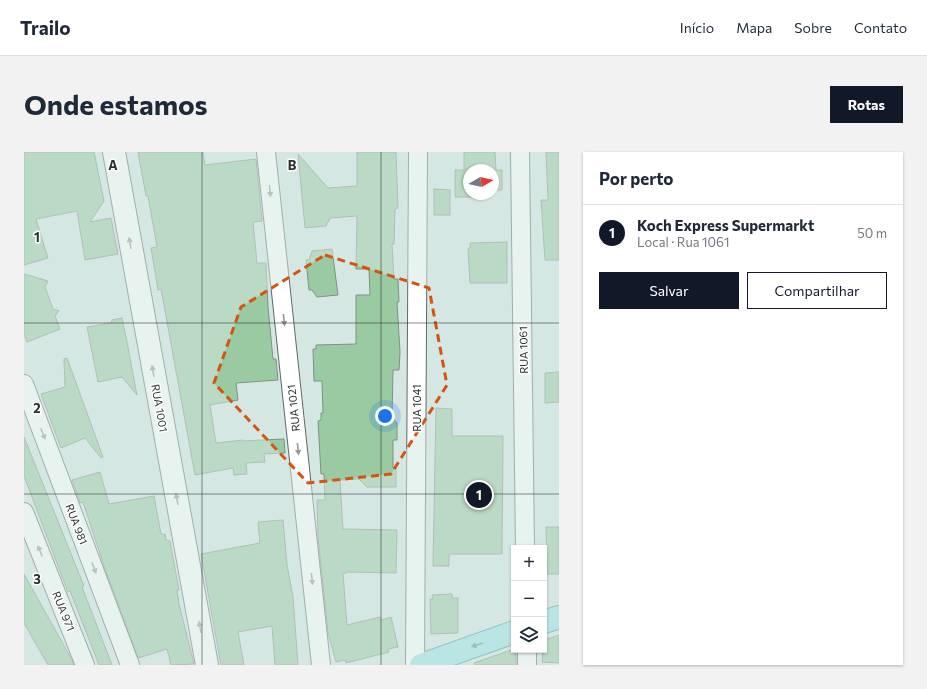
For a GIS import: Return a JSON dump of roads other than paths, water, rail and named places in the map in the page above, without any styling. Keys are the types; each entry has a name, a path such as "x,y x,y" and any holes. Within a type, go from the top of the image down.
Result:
{"main road":[{"path":"547,621 559,617"},
{"path":"422,665 511,633"}],"street":[{"name":"RUA 1001","path":"114,152 207,665"},
{"name":"RUA 1021","path":"266,152 321,665"},
{"name":"RUA 1041","path":"415,665 418,152"},
{"name":"RUA 1061","path":"520,152 525,545"},
{"name":"RUA 981","path":"24,384 130,665"},
{"name":"RUA 971","path":"24,512 85,665"},
{"path":"527,653 527,665"}],"place":[{"name":"Koch Express Supermarkt","path":"479,495"}]}
